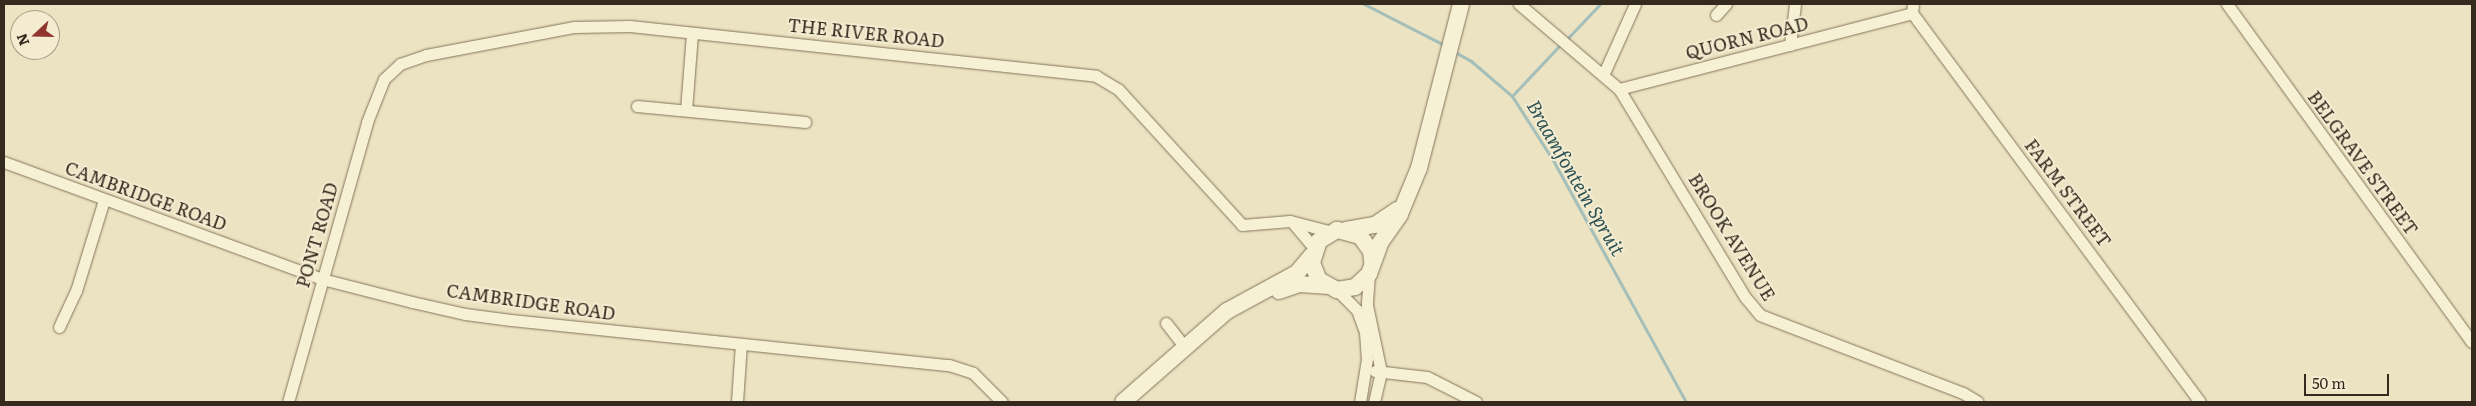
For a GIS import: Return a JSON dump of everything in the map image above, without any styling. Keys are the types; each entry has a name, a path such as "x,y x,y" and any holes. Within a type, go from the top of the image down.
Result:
{"main road":[{"path":"1138,402 1224,324 1256,302 1292,286 1356,288 1370,267 1406,202 1439,95 1461,4"},
{"path":"1123,402 1185,347 1239,303 1297,273 1313,251 1337,231 1381,222 1406,202"},
{"path":"1337,231 1352,232 1366,243 1370,267"},
{"path":"1313,251 1314,272 1331,288"}],"street":[{"name":"BROOK AVENUE","path":"1519,4 1604,73 1619,89 1745,297 1760,315 1963,393 1978,402"},
{"path":"1604,73 1635,4"},
{"path":"1716,14 1726,4"},
{"path":"1790,44 1795,4"},
{"name":"BELGRAVE STREET","path":"2227,4 2472,342"},
{"name":"QUORN ROAD","path":"1619,89 1790,44 1913,8"},
{"name":"FARM STREET","path":"1913,8 2200,402"},
{"name":"THE RIVER ROAD","path":"384,79 400,64 426,56 574,27 612,25 1096,76 1118,89 1242,225 1290,221 1337,231"},
{"path":"686,110 692,33"},
{"name":"PONT ROAD","path":"288,402 367,122 384,79"},
{"path":"637,106 806,122"},
{"name":"CAMBRIDGE ROAD","path":"4,162 322,279 466,314 956,366 974,372 1002,402"},
{"path":"59,327 78,284 104,200"},
{"path":"1290,221 1302,230 1313,251"},
{"path":"1370,267 1367,305 1381,372 1374,402"},
{"path":"1331,288 1351,302 1362,321 1367,346 1366,370 1360,402"},
{"path":"1166,323 1185,347"},
{"path":"737,402 741,344"},
{"path":"1366,370 1428,377 1476,402"}],"waterway":[{"name":"Braamfontein Spruit","path":"1364,4 1446,46"},
{"path":"1566,40 1600,4"},
{"path":"1512,96 1561,44"},
{"name":"Braamfontein Spruit","path":"1453,51 1471,61 1512,96 1554,162 1686,402"}]}
